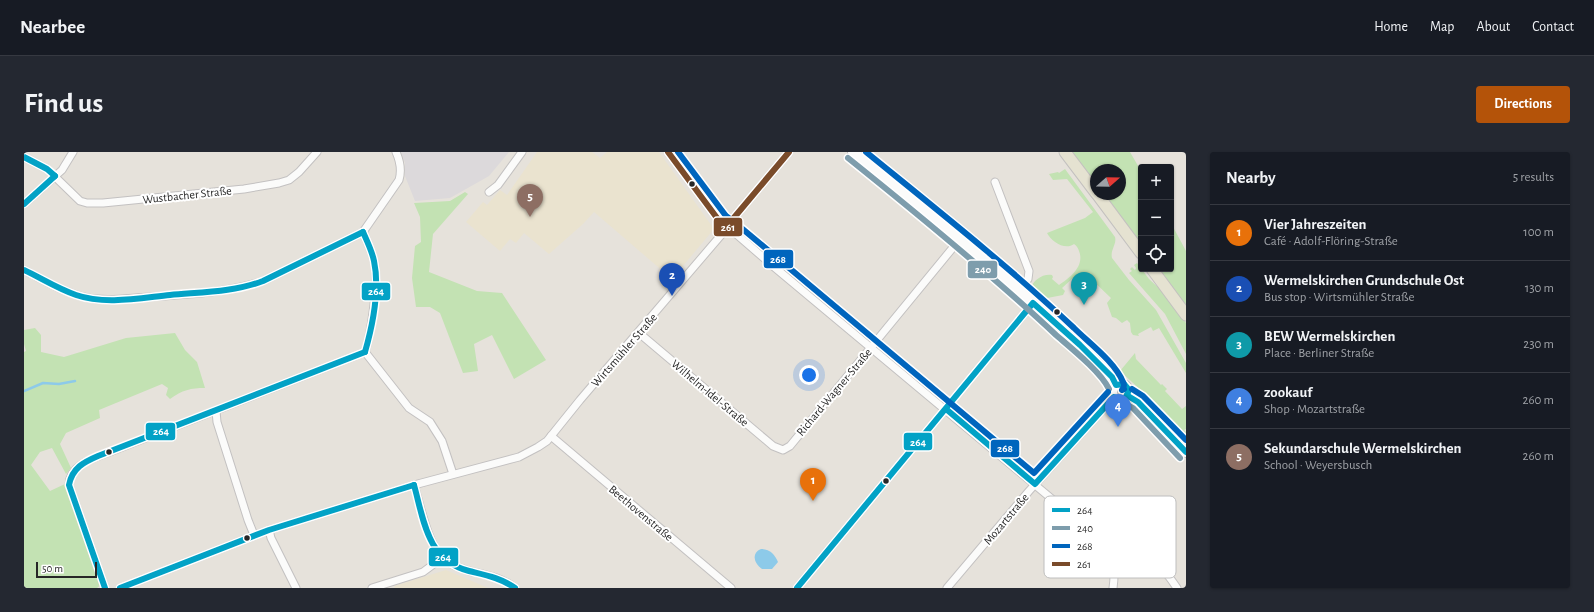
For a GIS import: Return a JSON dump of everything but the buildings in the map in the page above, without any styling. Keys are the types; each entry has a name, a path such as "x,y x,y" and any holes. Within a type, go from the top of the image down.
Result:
{"main road":[{"path":"853,152 960,239 1033,303 1080,345 1112,377 1116,385"},
{"path":"1065,152 1090,186"},
{"path":"1101,200 1138,249"},
{"path":"1154,272 1186,315"},
{"path":"1116,385 1125,385 1129,390 1128,396"},
{"path":"1116,385 1112,391 1114,397 1121,400 1128,396"},
{"path":"1128,396 1138,402 1186,452"}],"street":[{"path":"24,204 66,165 73,152"},
{"name":"Wustbacher Straße","path":"24,157 47,169 76,198 84,202 102,203 122,202 279,183 288,180 299,172 317,152"},
{"path":"24,270 76,295 94,299 113,300 229,290 263,281 363,232 399,180 401,166 396,152"},
{"path":"489,192 498,185 522,152"},
{"path":"668,152 720,222 728,227 1049,496"},
{"name":"Wirtsmühler Straße","path":"120,588 254,535 414,485 519,457 538,447 551,436 585,394 639,333 789,152"},
{"path":"995,182 1029,270 1028,279 1019,291"},
{"path":"363,232 369,245 375,266 375,288 365,352"},
{"name":"Richard-Wagner-Straße","path":"783,450 790,446 960,239"},
{"path":"797,588 1033,303"},
{"name":"Wilhelm-Idel-Straße","path":"639,333 773,446 783,450"},
{"path":"105,588 69,485 70,475 78,467 84,463 365,352"},
{"path":"365,352 409,408 430,422 442,441 453,474"},
{"name":"Mozartstraße","path":"947,588 1035,484 1114,397"},
{"path":"216,411 219,427 254,535"},
{"name":"Beethovenstraße","path":"551,436 731,588"},
{"path":"414,485 431,539 442,558 453,565 497,578 515,588"},
{"path":"269,530 271,538 296,588"},
{"path":"372,588 423,572 442,558"},
{"path":"1113,588 1114,578"},
{"path":"1169,578 1177,588"}],"shaded area":[{"path":"401,152 509,152 489,176 450,198 415,201 405,176 405,163"},
{"path":"537,152 592,152 600,158 607,152 659,152 714,229 672,279 594,212 583,224 549,254 524,233 516,243 510,239 500,251 466,222 483,202 487,205 500,190 507,195"},
{"path":"446,570 488,588 395,588 394,586"}],"green space":[{"path":"1071,152 1130,152 1138,166 1138,241 1107,200 1126,200 1126,164 1090,164 1090,177"},
{"path":"1065,169 1115,237 1112,258 1129,280 1156,310 1186,363 1186,373 1159,328 1153,331 1151,327 1138,334 1139,336 1133,335 1131,332 1130,323 1127,320 1122,323 1116,318 1112,317 1107,303 1111,298 1089,277 1084,282 1073,278 1062,288 1065,291 1063,295 1042,299 1031,289 1036,280 1045,275 1052,275 1052,279 1059,285 1072,275 1080,262 1079,251 1074,244 1070,246 1063,246 1055,242 1047,233 1085,218 1093,212 1067,179 1053,180 1049,174 1059,173"},
{"path":"465,192 468,194 433,234 429,272 477,291 502,293 546,360 514,379 492,335 474,344 478,371 463,373 440,313 430,307 416,307 412,278 415,246 421,242 420,217 414,203 450,201"},
{"path":"1174,229 1186,251 1186,307 1161,272 1174,272"},
{"path":"1137,263 1138,272 1144,272 1163,292 1186,323 1186,354 1165,314 1129,273 1132,271 1130,269 1132,267 1135,270 1136,268 1134,265"},
{"path":"35,328 41,335 41,352 64,357 126,338 175,333 185,350 197,362 205,388 187,390 170,399 166,395 168,388 162,384 99,410 100,418 66,433 60,444 71,468 66,474 52,448 40,452 31,465 50,491 65,484 101,585 97,588 24,588 24,352 26,351 24,344 24,330"},
{"path":"1135,353 1136,359 1161,385 1162,384 1167,389 1165,391 1182,409 1186,406 1186,429 1184,430 1186,432 1186,439 1156,404 1120,371"},
{"path":"1118,376 1122,377 1146,399 1145,400 1135,395 1129,384"}],"water":[{"path":"761,549 770,551 777,559 778,562 772,569 762,569 757,564 755,556"}],"waterway":[{"path":"24,391 43,383 59,384 75,381"}],"transit line":[{"name":"261","path":"668,152 720,222 728,227 732,220 789,152"},
{"name":"268","path":"678,152 726,216 1034,473 1108,392"},
{"name":"268","path":"866,152 1024,282 1094,346 1114,367 1124,384 1122,390 1124,389"},
{"name":"264","path":"24,157 47,169 55,176"},
{"name":"240","path":"848,158 1006,289 1085,360 1105,382 1109,389"},
{"name":"264","path":"24,204 55,176"},
{"name":"264","path":"363,232 373,257 376,272 375,306 365,352"},
{"name":"264","path":"24,270 69,293 99,300 123,300 217,291 252,285 263,281 363,232"},
{"name":"264","path":"797,588 1033,303 1080,345 1112,377 1116,385 1124,384 1129,390 1125,399 1119,400 1114,397 1035,484 946,409"},
{"name":"264","path":"105,588 69,485 73,474 79,466 98,456 365,352"},
{"name":"268","path":"1132,389 1143,396 1186,440"},
{"name":"264","path":"1128,396 1138,402 1186,452"},
{"name":"240","path":"1124,403 1133,408 1180,458"},
{"name":"264","path":"414,485 425,525 436,548 444,558 455,566 499,579 515,588"},
{"name":"264","path":"120,588 269,530 414,485"}],"place":[{"name":"Sekundarschule Wermelskirchen","path":"530,217"},
{"name":"Wermelskirchen Grundschule Ost","path":"672,296"},
{"name":"BEW Wermelskirchen","path":"1084,305"},
{"name":"zookauf","path":"1118,427"},
{"name":"Vier Jahreszeiten","path":"813,501"}]}
